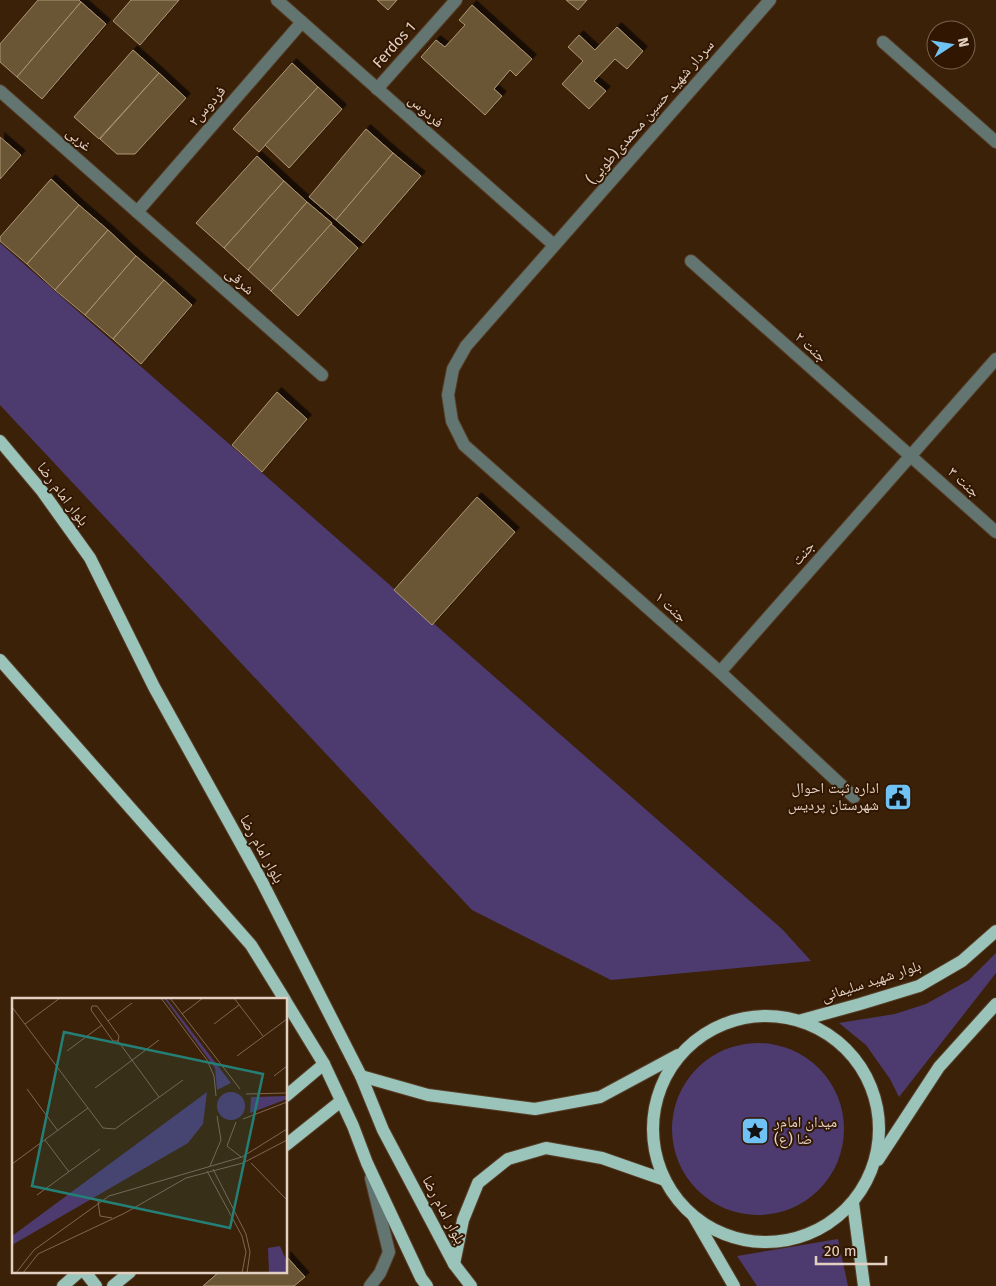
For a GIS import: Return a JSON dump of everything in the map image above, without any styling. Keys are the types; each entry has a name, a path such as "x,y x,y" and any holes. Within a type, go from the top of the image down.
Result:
{"main road":[{"name":"بلوار امام رضا","path":"0,442 42,491 90,558 154,687 261,880 360,1076 383,1130 454,1264 471,1286"},
{"path":"0,660 251,945 283,998"},
{"name":"بلوار شهید سلیمانی","path":"802,1020 919,986 962,961 996,931"},
{"path":"692,1215 723,1234 757,1242 793,1240 826,1226 853,1203 866,1185 875,1164 939,1067 996,1004"},
{"path":"288,1006 324,1064 353,1126 367,1163 426,1286"},
{"path":"360,1076 428,1095 536,1109 600,1097 680,1054 705,1032 736,1018 769,1014 802,1020 833,1036 858,1062 875,1094 880,1129 875,1164"},
{"path":"680,1054 662,1082 653,1114 654,1148 665,1180 677,1199 692,1215 734,1286"},
{"path":"288,1094 324,1064"},
{"path":"288,1143 341,1101"},
{"path":"454,1264 463,1220 478,1183 508,1159 546,1148 602,1158 665,1180"},
{"path":"853,1203 864,1286"},
{"path":"63,1286 77,1274"},
{"path":"87,1274 96,1286"},
{"path":"114,1286 128,1274"}],"street":[{"name":"فردوس","path":"277,0 554,246"},
{"name":"Ferdos 1","path":"377,89 456,0"},
{"name":"سردار شهید حسین محمدی(طوبی)","path":"464,445 452,421 448,395 453,369 466,346 770,0"},
{"name":"فردوس۲","path":"137,212 302,22"},
{"path":"883,42 996,142"},
{"name":"غربی","path":"0,91 137,212"},
{"name":"شرقی","path":"137,212 322,375"},
{"name":"جنت ۲","path":"691,261 910,456"},
{"name":"جنت","path":"720,672 996,359"},
{"name":"جنت ۱","path":"464,445 720,672 854,797"},
{"name":"جنت ۳","path":"910,456 996,532"},
{"path":"367,1163 389,1252 380,1273 370,1286"}],"shaded area":[{"path":"0,243 782,929 811,961 611,980 472,910 0,405"},
{"path":"996,953 996,973 899,1097 890,1079 866,1045 839,1023 895,1014 926,1004 969,980"},
{"path":"758,1043 775,1045 791,1050 819,1068 837,1096 842,1112 844,1129 842,1146 837,1162 819,1190 791,1208 775,1213 758,1215 741,1213 725,1208 697,1190 679,1162 674,1146 672,1129 674,1112 679,1096 697,1068 725,1050 741,1045"},
{"path":"838,1239 848,1286 757,1286 737,1256"}],"building":[{"path":"38,0 79,0 81,2 17,77 0,62 0,44"},
{"path":"131,0 179,0 140,45 113,21"},
{"path":"377,0 397,0 388,10"},
{"path":"566,0 587,0 578,10"},
{"path":"81,2 106,24 42,99 17,77"},
{"path":"472,5 532,59 516,76 510,70 494,89 502,96 485,115 421,57 436,40 445,47 465,25 459,20"},
{"path":"617,27 643,51 627,69 615,59 594,81 606,91 589,109 562,84 583,61 568,47 579,35 595,50"},
{"path":"133,50 159,73 99,139 74,117"},
{"path":"292,63 318,87 259,152 233,129"},
{"path":"159,73 186,98 135,154 117,154 100,139"},
{"path":"318,87 342,109 289,168 265,145"},
{"path":"366,129 393,153 336,220 309,197"},
{"path":"0,137 21,155 0,179"},
{"path":"393,153 421,176 363,243 336,220"},
{"path":"257,156 284,181 224,248 196,223"},
{"path":"51,179 79,205 27,264 0,241 0,237"},
{"path":"284,181 307,202 248,270 224,248"},
{"path":"307,202 332,223 271,291 248,270"},
{"path":"79,205 108,230 55,290 27,264"},
{"path":"331,224 358,248 298,316 271,291"},
{"path":"108,230 136,256 85,315 55,290"},
{"path":"136,256 164,280 113,339 85,315"},
{"path":"164,280 192,305 141,364 113,339"},
{"path":"277,392 307,419 262,472 232,445"},
{"path":"477,497 515,532 432,625 394,590"},
{"path":"288,1258 305,1277 294,1286 203,1286 217,1274 288,1274"}],"place":[{"name":"اداره ثبت احوال شهرستان پردیس","path":"898,797"},
{"name":"میدان امام‌ر ضا (ع)","path":"755,1131"}]}
